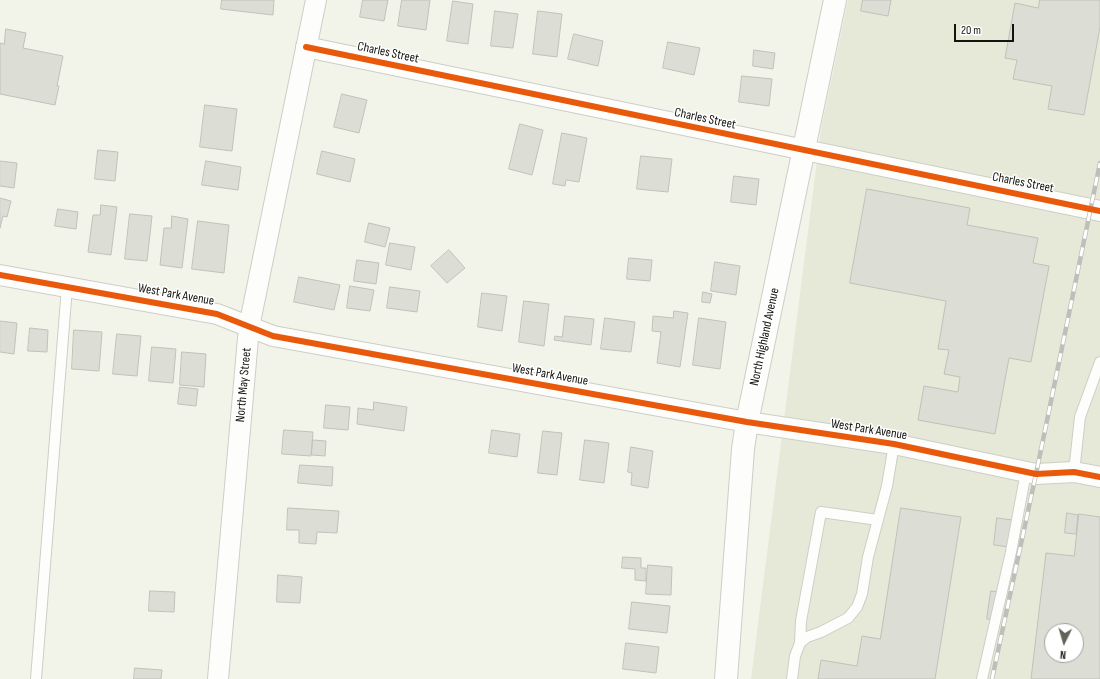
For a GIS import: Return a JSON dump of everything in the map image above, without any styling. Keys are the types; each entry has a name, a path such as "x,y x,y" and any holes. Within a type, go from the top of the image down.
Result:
{"street":[{"name":"North May Street","path":"218,679 249,327 316,0"},
{"name":"North Highland Avenue","path":"726,679 742,456 747,422 835,0"},
{"name":"Charles Street","path":"306,47 1100,211"},
{"name":"West Park Avenue","path":"0,275 217,314 273,336 747,422 894,444 1036,474 1074,472 1100,477"}],"lane":[{"path":"36,679 67,287"},
{"path":"1074,472 1080,417 1100,362"},
{"path":"800,643 807,637 821,632 848,618 857,607 862,594 868,557 887,486 894,444"},
{"path":"982,679 1011,552 1026,472"},
{"path":"792,679 795,656 800,643 801,621 821,512 878,520"}],"shaded area":[{"path":"848,0 1100,0 1100,679 751,679 821,129"}],"building":[{"path":"222,0 274,0 273,15 221,9"},
{"path":"363,0 388,0 384,21 360,17"},
{"path":"402,0 430,0 426,30 398,26"},
{"path":"863,0 891,0 888,16 861,11"},
{"path":"1040,0 1100,0 1100,27 1084,115 1048,109 1052,86 1013,79 1017,60 1005,58 1015,3 1038,8"},
{"path":"453,1 473,4 468,44 447,41"},
{"path":"495,11 518,14 513,48 491,46"},
{"path":"538,11 562,14 557,57 533,54"},
{"path":"6,29 26,33 23,48 63,56 55,105 0,94 0,43 4,44"},
{"path":"574,34 603,41 598,66 568,59"},
{"path":"668,42 700,48 694,75 663,68"},
{"path":"754,50 775,53 773,69 753,66"},
{"path":"742,76 772,79 769,106 739,102"},
{"path":"342,94 367,100 359,133 334,127"},
{"path":"205,105 237,109 232,151 200,147"},
{"path":"520,124 543,130 532,175 509,169"},
{"path":"562,133 587,138 579,182 566,180 565,186 553,184"},
{"path":"98,150 118,152 115,181 95,179"},
{"path":"322,151 355,159 350,182 317,174"},
{"path":"641,156 672,159 668,192 637,189"},
{"path":"0,161 17,163 14,188 0,186"},
{"path":"206,161 241,167 238,190 202,185"},
{"path":"734,176 759,179 756,205 731,202"},
{"path":"867,189 970,208 967,225 1038,238 1033,263 1049,266 1031,362 1009,358 995,434 918,420 924,386 958,392 960,377 944,374 949,350 938,349 946,301 850,283"},
{"path":"0,198 11,201 7,217 3,216 0,228"},
{"path":"101,205 117,207 111,255 88,252 93,215 100,215"},
{"path":"58,209 78,212 76,229 55,226"},
{"path":"130,214 152,216 147,261 125,259"},
{"path":"172,216 188,219 182,268 160,265 164,228 171,228"},
{"path":"198,221 229,225 224,273 192,269"},
{"path":"369,223 390,228 385,247 365,242"},
{"path":"390,243 415,247 411,270 386,265"},
{"path":"449,250 465,268 447,283 431,266"},
{"path":"629,258 652,260 650,281 627,279"},
{"path":"357,260 379,263 376,284 354,281"},
{"path":"715,262 740,266 736,295 711,291"},
{"path":"299,277 340,285 334,310 294,302"},
{"path":"350,286 374,290 370,311 347,308"},
{"path":"390,287 420,291 417,312 387,308"},
{"path":"703,292 712,294 710,303 702,302"},
{"path":"482,293 507,296 502,331 478,327"},
{"path":"524,301 549,304 544,346 519,342"},
{"path":"674,311 688,313 680,367 657,363 661,332 652,331 653,316 673,318"},
{"path":"565,316 594,319 591,345 554,340 555,336 562,337"},
{"path":"605,318 635,322 631,352 601,349"},
{"path":"699,318 726,322 720,369 693,365"},
{"path":"0,321 17,323 14,354 0,352"},
{"path":"30,328 48,330 47,352 28,351"},
{"path":"74,330 102,332 99,371 72,369"},
{"path":"117,334 141,336 137,376 113,374"},
{"path":"152,347 176,349 173,383 149,381"},
{"path":"182,352 206,354 204,387 180,385"},
{"path":"180,387 198,389 196,406 178,404"},
{"path":"374,402 407,407 404,431 357,424 358,408 373,410"},
{"path":"326,405 350,407 348,430 324,428"},
{"path":"284,430 313,432 311,456 282,454"},
{"path":"492,430 520,434 517,457 489,453"},
{"path":"543,431 562,433 557,475 538,473"},
{"path":"313,440 326,441 325,456 312,455"},
{"path":"585,440 609,443 604,483 580,480"},
{"path":"631,447 653,451 648,488 631,485 632,473 628,472"},
{"path":"300,465 333,467 332,486 298,483"},
{"path":"288,508 339,511 337,533 317,532 316,544 299,543 299,530 287,530"},
{"path":"901,508 961,517 935,679 818,679 821,660 857,666 862,636 880,639"},
{"path":"1067,513 1078,515 1076,534 1065,533"},
{"path":"1079,514 1100,517 1100,679 1031,679 1046,553 1074,556"},
{"path":"997,518 1012,520 1009,547 994,545"},
{"path":"623,557 641,558 641,568 646,568 646,581 635,580 635,569 622,568"},
{"path":"648,565 672,567 671,595 646,594"},
{"path":"278,575 302,577 300,603 277,602"},
{"path":"150,591 175,592 174,612 149,611"},
{"path":"991,591 999,592 995,620 987,619"},
{"path":"632,602 670,606 667,633 629,629"},
{"path":"626,643 659,647 656,673 623,669"},
{"path":"135,668 162,670 161,679 134,679"}],"railway":[{"path":"992,679 1100,163"}],"cycle path":[{"path":"306,47 1100,211"},
{"path":"0,275 217,314 273,336 747,422 894,444 1036,474 1074,472 1100,477"}]}
